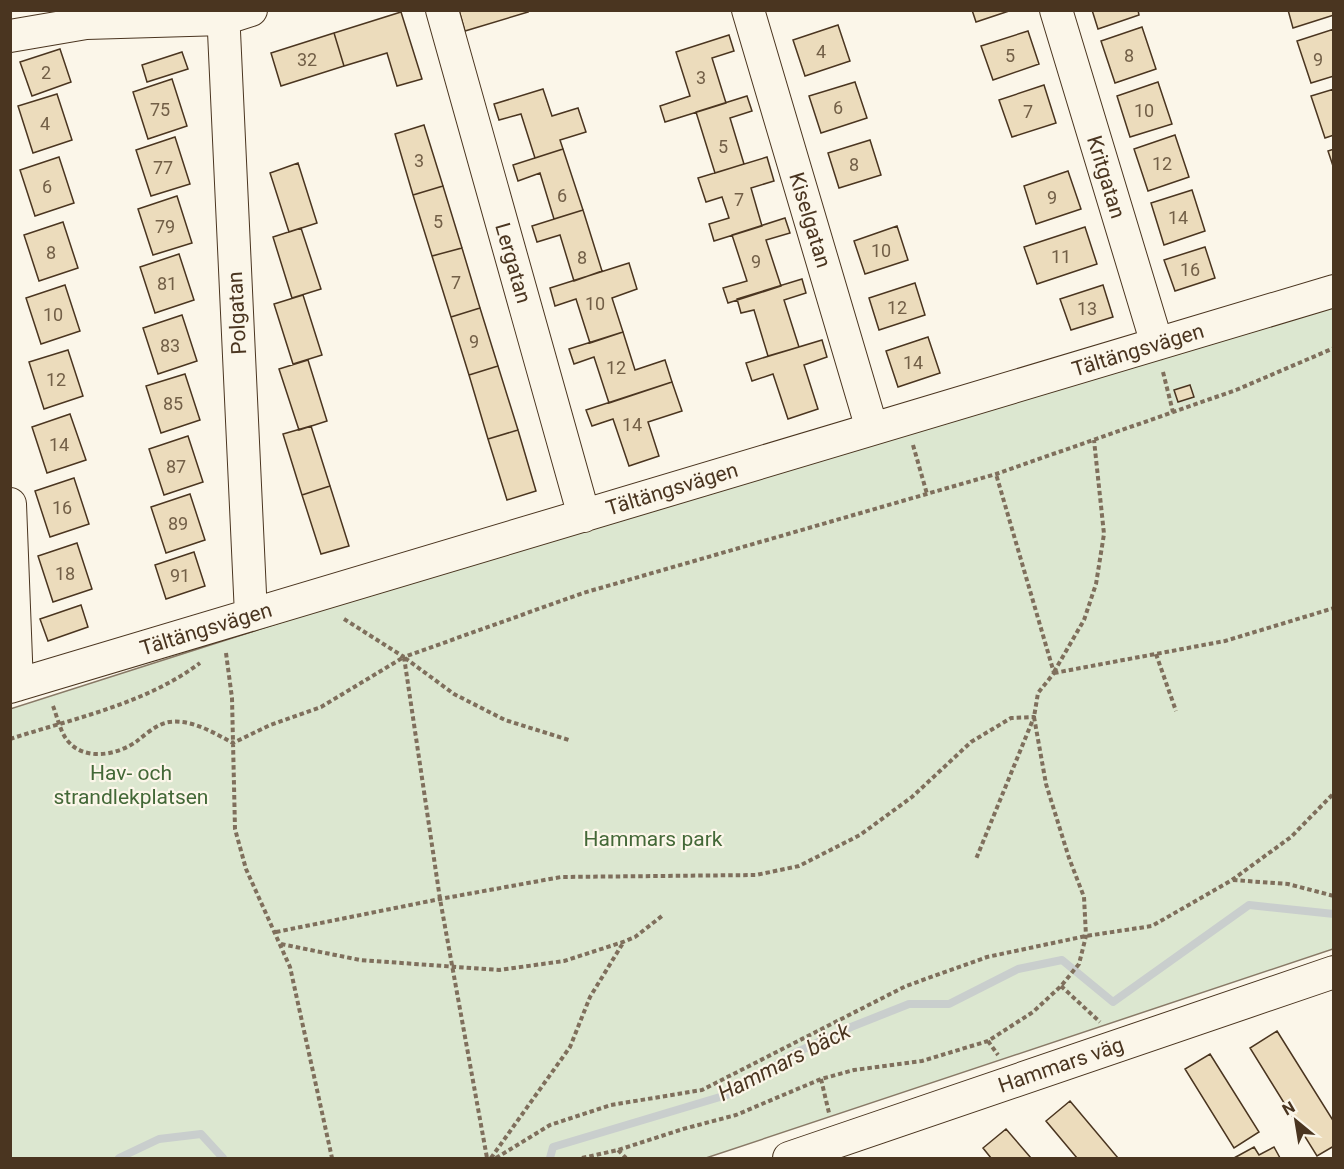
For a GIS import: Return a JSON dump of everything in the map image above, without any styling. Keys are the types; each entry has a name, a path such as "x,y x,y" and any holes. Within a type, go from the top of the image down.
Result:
{"street":[{"name":"Lergatan","path":"442,10 585,516"},
{"name":"Kiselgatan","path":"748,10 872,429"},
{"name":"Kritgatan","path":"1056,10 1157,344"},
{"path":"10,36 86,23 233,13"},
{"name":"Polgatan","path":"233,13 242,618"},
{"name":"Tältängsvägen","path":"23,683 1334,291"},
{"path":"10,504 23,683"},
{"name":"Hammars väg","path":"789,1158 1334,972"}],"path":[{"path":"1157,344 1173,412"},
{"path":"233,743 270,725 321,707 404,657 583,593 996,474 1236,390 1333,348"},
{"path":"906,419 927,494"},
{"path":"976,859 1034,717 1038,693 1054,673 1084,620 1096,584 1104,534 1094,440"},
{"path":"996,474 1054,673"},
{"path":"325,593 342,617 404,657 454,694 504,720 568,740"},
{"path":"1054,673 1225,642 1334,608"},
{"path":"242,618 225,644 232,698 236,829 246,869 290,967 332,1158"},
{"path":"1156,654 1176,711"},
{"path":"404,657 440,899 489,1158"},
{"path":"10,740 130,701 166,685 201,662"},
{"path":"23,683 60,723 66,739 85,753 119,752 167,722 186,722 233,743"},
{"path":"276,932 561,877 756,876 799,866 860,835 912,797 971,742 1011,718 1034,717"},
{"path":"582,1158 618,1150 736,1115 821,1078 854,1070 922,1061 988,1041 1033,1012 1061,986 1078,964 1086,936 1084,897 1046,784 1034,717"},
{"path":"496,1158 550,1125 611,1105 702,1090 906,986 987,957 1086,936 1152,926 1232,880 1291,837 1334,793"},
{"path":"1232,880 1288,884 1334,896"},
{"path":"281,944 360,960 499,970 564,961 623,942 635,937 662,916"},
{"path":"489,1158 570,1047 590,997 623,942"},
{"path":"1061,986 1122,1044"},
{"path":"618,1150 626,1158"}],"green space":[{"name":"Hammars park","path":"1333,300 1333,949 706,1158 11,1158 10,709 348,601"}],"building":[{"path":"459,10 527,10 528,12 465,31"},
{"path":"972,10 1012,10 976,22"},
{"path":"1092,10 1138,10 1139,15 1098,29"},
{"path":"1288,10 1333,10 1334,15 1293,28"},
{"path":"401,12 422,79 397,86 387,53 344,66 334,33"},
{"path":"838,25 850,61 805,76 793,40"},
{"path":"1142,27 1156,69 1115,83 1101,41"},
{"path":"1334,29 1334,76 1311,83 1297,41"},
{"path":"1028,31 1039,64 993,80 981,46"},
{"path":"334,33 344,66 281,86 271,53"},
{"path":"729,35 734,51 712,58 726,103 665,122 660,106 690,96 676,52"},
{"path":"60,49 71,82 32,96 20,62"},
{"path":"182,52 188,69 147,82 142,65"},
{"path":"172,79 187,126 148,139 133,92"},
{"path":"855,82 867,118 821,133 809,96"},
{"path":"1158,82 1172,124 1130,137 1117,96"},
{"path":"1044,85 1056,123 1012,137 999,100"},
{"path":"543,89 552,116 578,108 586,132 560,140 563,149 535,158 521,114 499,120 494,104"},
{"path":"1334,89 1334,135 1325,138 1311,96"},
{"path":"57,94 72,140 33,153 18,106"},
{"path":"747,96 752,111 730,118 744,164 715,173 696,112"},
{"path":"424,125 443,186 413,195 395,134"},
{"path":"1175,135 1189,177 1148,191 1134,149"},
{"path":"175,137 190,184 151,196 136,150"},
{"path":"870,140 881,175 839,188 828,153"},
{"path":"563,149 583,210 554,219 540,173 518,181 513,165"},
{"path":"1334,149 1334,169 1328,151"},
{"path":"59,157 74,203 35,216 20,170"},
{"path":"767,157 774,181 751,188 762,226 714,241 709,224 729,218 722,197 706,202 698,178"},
{"path":"298,163 317,223 289,232 270,173"},
{"path":"1068,171 1081,209 1036,224 1024,186"},
{"path":"443,186 462,248 432,256 413,195"},
{"path":"1192,190 1205,231 1164,245 1151,203"},
{"path":"177,196 192,243 153,255 138,209"},
{"path":"583,210 602,271 574,281 560,235 537,242 532,226"},
{"path":"785,218 790,233 766,240 781,286 728,303 723,288 747,281 732,235"},
{"path":"63,222 78,268 39,281 24,235"},
{"path":"897,226 908,260 865,274 854,241"},
{"path":"1085,227 1097,264 1037,284 1024,247"},
{"path":"301,228 321,289 292,298 273,237"},
{"path":"1205,247 1215,278 1175,291 1164,260"},
{"path":"462,248 480,308 451,317 432,256"},
{"path":"179,254 194,300 155,313 140,267"},
{"path":"629,263 637,289 612,298 623,332 590,343 576,299 555,306 550,288"},
{"path":"802,279 806,293 784,300 799,347 768,356 754,310 741,313 737,299"},
{"path":"915,283 925,315 879,330 869,298"},
{"path":"65,285 80,331 41,344 26,298"},
{"path":"1103,285 1113,317 1071,330 1060,299"},
{"path":"303,295 322,355 293,364 274,304"},
{"path":"480,308 498,366 469,375 451,317"},
{"path":"182,315 197,361 158,374 143,328"},
{"path":"623,332 635,370 665,360 672,382 609,403 594,357 574,364 569,349"},
{"path":"928,337 940,373 898,387 886,351"},
{"path":"822,340 827,357 804,365 818,409 788,419 773,374 752,381 746,363"},
{"path":"68,350 83,396 44,409 29,362"},
{"path":"308,360 327,421 299,430 279,369"},
{"path":"498,366 518,430 488,439 469,375"},
{"path":"185,374 200,420 161,433 146,386"},
{"path":"672,382 682,411 648,422 659,456 629,466 613,419 592,426 586,410"},
{"path":"1190,385 1194,397 1178,402 1174,390"},
{"path":"70,414 86,460 47,473 32,427"},
{"path":"311,426 330,486 302,495 283,434"},
{"path":"518,430 536,491 507,500 488,439"},
{"path":"188,436 203,482 164,495 149,449"},
{"path":"74,478 89,524 50,537 35,491"},
{"path":"330,486 349,546 321,554 302,495"},
{"path":"190,494 205,540 166,553 151,507"},
{"path":"77,543 92,589 53,602 38,556"},
{"path":"194,552 205,586 166,599 155,565"},
{"path":"81,605 88,627 48,641 40,619"},
{"path":"1277,1031 1334,1122 1334,1146 1317,1156 1250,1048"},
{"path":"1210,1054 1259,1132 1234,1148 1185,1069"},
{"path":"1070,1101 1118,1158 1077,1158 1046,1121"},
{"path":"1006,1129 1031,1158 991,1158 983,1148"},
{"path":"1254,1147 1259,1155 1274,1147 1280,1158 1234,1158"}],"waterway":[{"name":"Hammars bäck","path":"550,1158 553,1147 730,1094 793,1054 851,1027 909,1004 949,1004 1018,969 1062,960 1113,1002 1249,905 1334,914"},
{"name":"Hammars bäck","path":"119,1158 159,1139 201,1134 223,1158"}],"park label":[{"name":"Hav- och strandlekplatsen","path":"131,785"}]}
